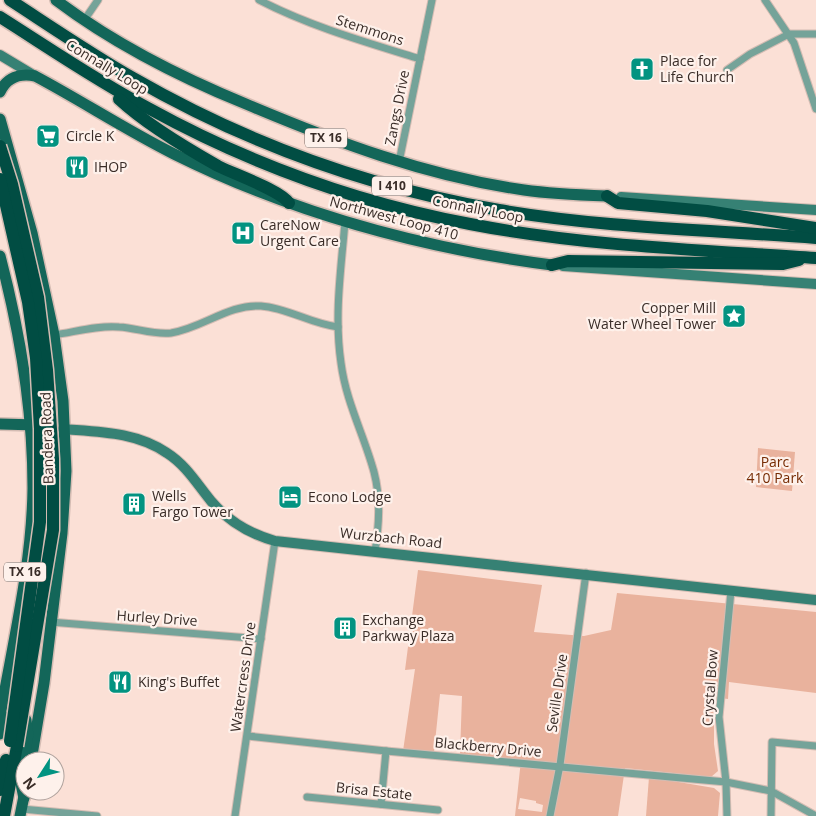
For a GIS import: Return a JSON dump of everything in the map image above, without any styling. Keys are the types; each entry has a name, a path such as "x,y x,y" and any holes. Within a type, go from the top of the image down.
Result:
{"highway":[{"name":"Connally Loop","path":"10,0 114,67 186,106 288,152 372,180 458,202 546,217 816,238"},
{"name":"Connally Loop","path":"4,19 96,79 179,125 260,162 343,192 411,211 480,226 550,237 812,257"},
{"path":"96,79 125,105 176,140 234,174 284,196 290,203"},
{"path":"0,146 12,184 38,297 47,370 53,459 53,530 14,746 0,790"},
{"path":"0,179 28,302 36,358 40,429 40,522 4,816"},
{"name":"TX 16","path":"607,196 618,203 701,211 816,228"},
{"path":"552,265 568,261 783,264 812,257"}],"main road":[{"name":"TX 16","path":"56,0 136,50 207,88 313,133 437,173 524,190 607,196"},
{"path":"0,49 13,63"},
{"name":"Northwest Loop 410","path":"0,55 173,154 290,203 345,222 444,248 552,265 816,284"},
{"path":"0,92 5,83 15,76 35,76"},
{"name":"Bandera Road","path":"0,119 32,232 54,335 62,401 66,470 62,533 32,751"},
{"path":"607,196 816,210"},
{"name":"Bandera Road","path":"0,256 22,357 31,425 33,490 27,560 0,717"},
{"name":"Wurzbach Road","path":"0,424 31,425 122,434 154,445 179,461 222,513 239,526 275,541 586,573 634,582 816,600"},
{"path":"14,634 12,672 15,681 26,684 39,681 46,657"},
{"path":"0,734 4,722 10,716 26,720 28,735 20,779 23,804"}],"street":[{"path":"85,19 98,0"},
{"name":"Stemmons","path":"259,0 292,16 359,41 420,59"},
{"name":"Zangs Drive","path":"399,162 432,0"},
{"path":"765,0 789,34 816,109"},
{"path":"728,70 750,54 789,34 816,34"},
{"path":"345,222 338,327 341,364 346,392 369,457 378,492 378,529 375,552"},
{"path":"54,335 118,327 152,334 170,333 192,329 226,312 251,306 276,308 322,325 338,327"},
{"name":"Watercress Drive","path":"235,816 275,541"},
{"name":"Seville Drive","path":"550,816 560,766 586,573"},
{"name":"Crystal Bow","path":"727,816 726,782 719,717 731,591"},
{"name":"Hurley Drive","path":"50,622 261,639"},
{"name":"Blackberry Drive","path":"248,736 386,751 726,782 771,792 816,816"},
{"path":"771,816 772,742 816,746"},
{"path":"381,804 386,751"},
{"name":"Brisa Estate","path":"307,796 438,810"},
{"path":"23,804 97,816"}],"green space":[{"name":"Parc 410 Park","path":"758,448 795,452 792,491 756,487"},
{"path":"418,570 542,585 534,632 584,636 611,630 617,593 816,612 816,693 729,682 728,699 714,697 714,744 718,771 711,777 625,768 618,816 515,816 521,760 460,754 462,696 440,694 434,752 403,751 415,669 405,670","holes":["520,798 536,801 536,803 543,805 542,812 518,809"]},
{"path":"649,777 714,788 720,793 718,816 646,816"}],"place":[{"name":"Place for Life Church","path":"642,69"},
{"name":"Circle K","path":"48,136"},
{"name":"IHOP","path":"77,167"},
{"name":"CareNow Urgent Care","path":"243,233"},
{"name":"Copper Mill Water Wheel Tower","path":"734,316"},
{"name":"Econo Lodge","path":"290,497"},
{"name":"Wells Fargo Tower","path":"134,504"},
{"name":"Exchange Parkway Plaza","path":"345,628"},
{"name":"King's Buffet","path":"120,682"}]}
